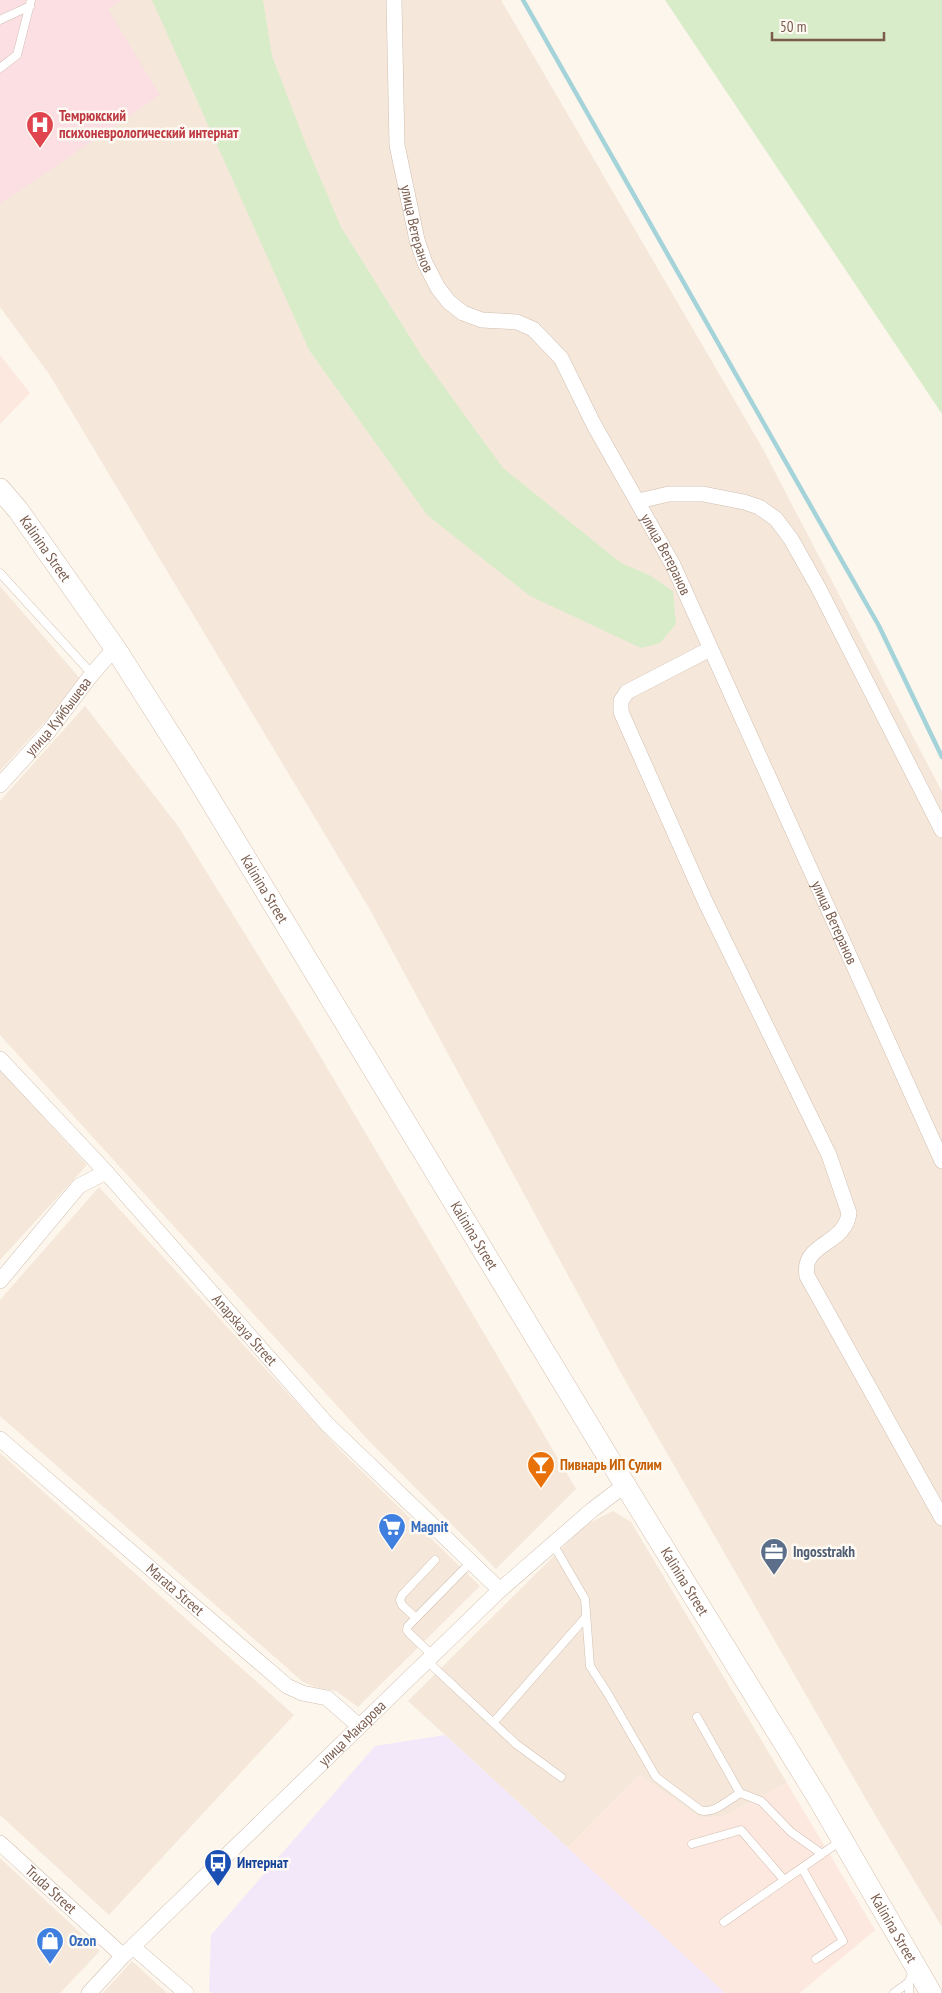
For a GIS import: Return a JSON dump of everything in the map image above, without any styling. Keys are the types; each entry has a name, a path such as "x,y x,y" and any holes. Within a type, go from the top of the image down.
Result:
{"main road":[{"name":"Kalinina Street","path":"0,489 18,510 115,648 185,758 625,1485 843,1840 912,1974 931,1993"}],"street":[{"name":"улица Ветеранов","path":"394,0 397,145 417,240 429,271 438,288 449,302 462,313 482,320 517,322 533,328 560,358 593,423 673,565 942,1161"},
{"path":"638,501 670,494 703,494 759,507 776,519 791,539 818,587 942,830"},
{"name":"улица Куйбышева","path":"0,785 48,732 92,674 115,648"},
{"path":"710,649 627,692 621,701 621,712 705,901 830,1155 849,1214 848,1223 843,1231 811,1256 805,1267 807,1276 942,1518"},
{"name":"Anapskaya Street","path":"0,1059 106,1172 327,1424 500,1590"},
{"path":"0,1281 79,1186 106,1172"},
{"name":"Marata Street","path":"0,1439 286,1686 295,1691 327,1698 359,1726"},
{"name":"улица Макарова","path":"89,1993 128,1951 500,1590 625,1485"},
{"name":"Truda Street","path":"0,1844 128,1951 186,1993"}],"lane":[{"path":"0,20 30,3"},
{"path":"0,68 17,55 30,3"},
{"path":"0,573 92,674"},
{"path":"553,1544 585,1599 590,1666 656,1777 705,1812 711,1811 740,1794"},
{"path":"416,1618 400,1600 402,1595 435,1560"},
{"path":"471,1562 416,1618 407,1630 429,1658 493,1723 516,1744 562,1776"},
{"path":"493,1723 586,1617"},
{"path":"697,1717 740,1794 761,1801 791,1832 822,1854"},
{"path":"692,1844 741,1830 784,1880"},
{"path":"724,1922 843,1840"},
{"path":"802,1868 843,1941 816,1959"},
{"path":"894,1993 912,1974"},
{"path":"909,1993 912,1974"}],"shaded area":[{"path":"0,0 501,0 763,449 942,792 942,1927 871,1808 622,1375 369,908 49,374 0,307"},
{"name":"Темрюкский психоневрологический интернат","path":"0,0 121,0 108,9 160,95 0,204"},
{"path":"0,355 30,393 0,424"},
{"path":"0,586 82,681 0,771"},
{"path":"85,706 178,826 310,1039 576,1489 496,1569 369,1441 0,1035 0,801"},
{"path":"0,1070 87,1165 0,1260"},
{"path":"99,1187 339,1449 480,1586 358,1707 336,1691 318,1688 303,1682 0,1416 0,1300"},
{"path":"0,1453 294,1715 109,1915 0,1815"},
{"path":"613,1511 631,1522 787,1783 724,1816 700,1818 639,1775 568,1848 408,1701 585,1525"},
{"path":"445,1735 725,1993 211,1993 209,1990 211,1935 375,1746"},
{"path":"639,1775 700,1818 724,1816 787,1783 875,1930 800,1993 725,1993 568,1848"},
{"path":"0,1858 100,1951 60,1993 0,1993"},
{"path":"132,1961 167,1993 103,1993"}],"green space":[{"path":"152,0 263,0 272,56 307,147 341,227 421,355 503,468 621,563 649,575 673,591 676,624 660,643 641,648 530,596 427,515 309,350"},
{"path":"665,0 942,0 942,414"}],"waterway":[{"path":"523,0 879,626 942,757"}],"place":[{"name":"Темрюкский психоневрологический интернат","path":"40,149"},
{"name":"Пивнарь ИП Сулим","path":"541,1489"},
{"name":"Magnit","path":"392,1551"},
{"name":"Ingosstrakh","path":"774,1576"},
{"name":"Интернат","path":"218,1887"},
{"name":"Ozon","path":"50,1965"}]}
